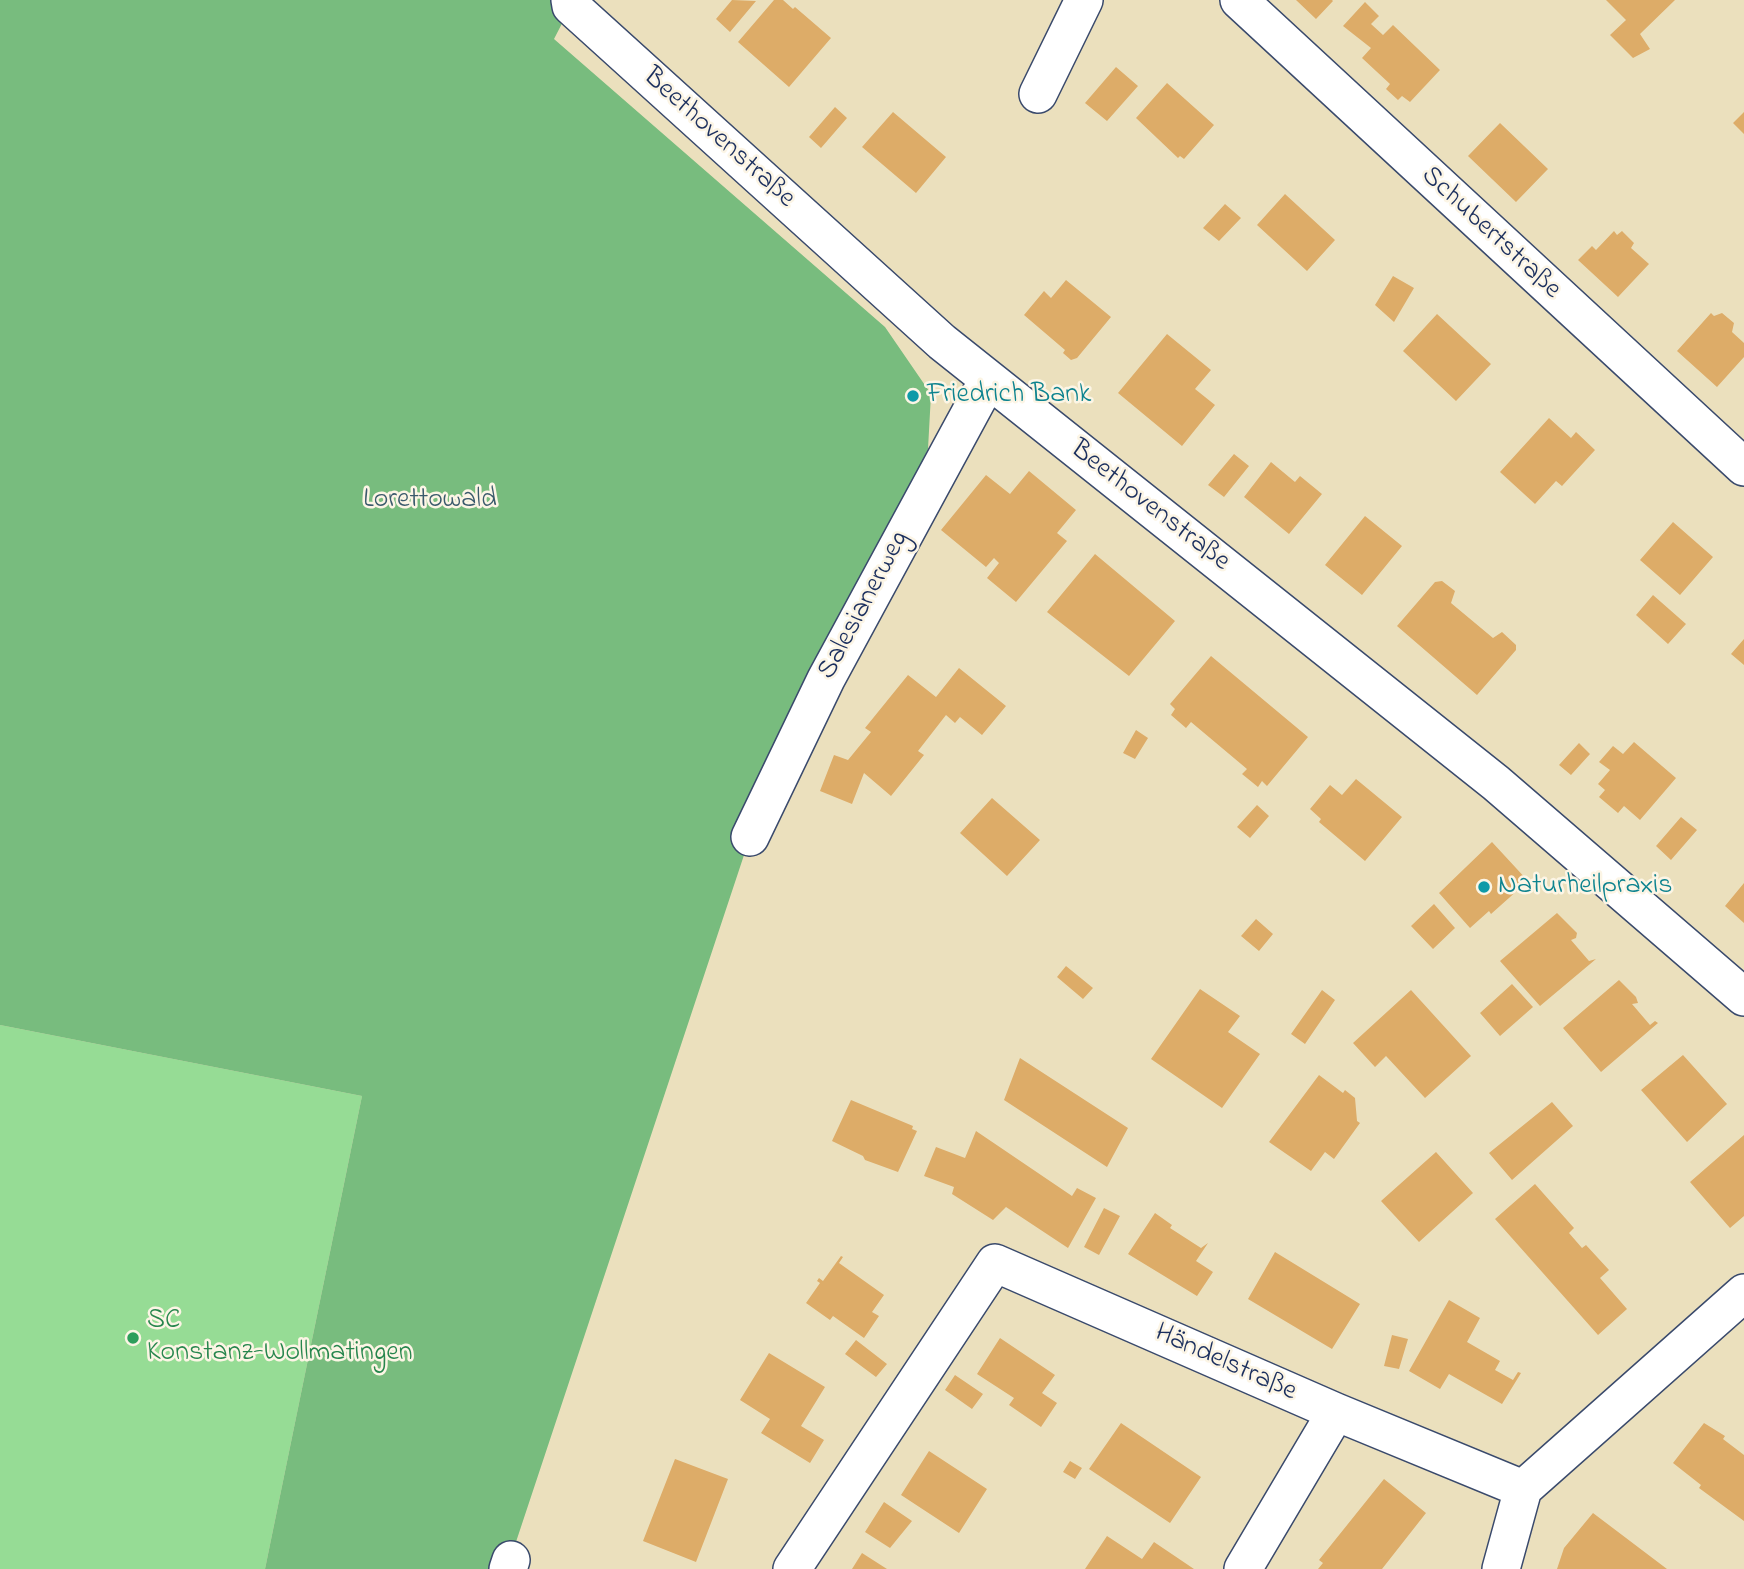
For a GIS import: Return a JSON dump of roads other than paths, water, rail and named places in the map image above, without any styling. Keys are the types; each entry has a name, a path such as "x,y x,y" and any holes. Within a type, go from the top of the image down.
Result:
{"street":[{"name":"Beethovenstraße","path":"570,0 571,6 581,16 988,380 1496,783 1744,997"},
{"path":"1038,94 1084,0"},
{"name":"Schubertstraße","path":"1239,0 1662,395 1744,467"},
{"name":"Salesianerweg","path":"750,837 826,679 988,380"},
{"name":"Händelstraße","path":"792,1569 995,1263 1336,1412 1523,1489"},
{"path":"1501,1569 1523,1489 1744,1293"},
{"path":"1243,1569 1336,1412"}],"place":[{"name":"Friedrich Bank","path":"913,396"},
{"name":"Naturheilpraxis","path":"1484,887"},
{"name":"SC Konstanz-Wollmatingen","path":"133,1338"}],"park label":[{"name":"Lorettowald","path":"430,501"}]}
